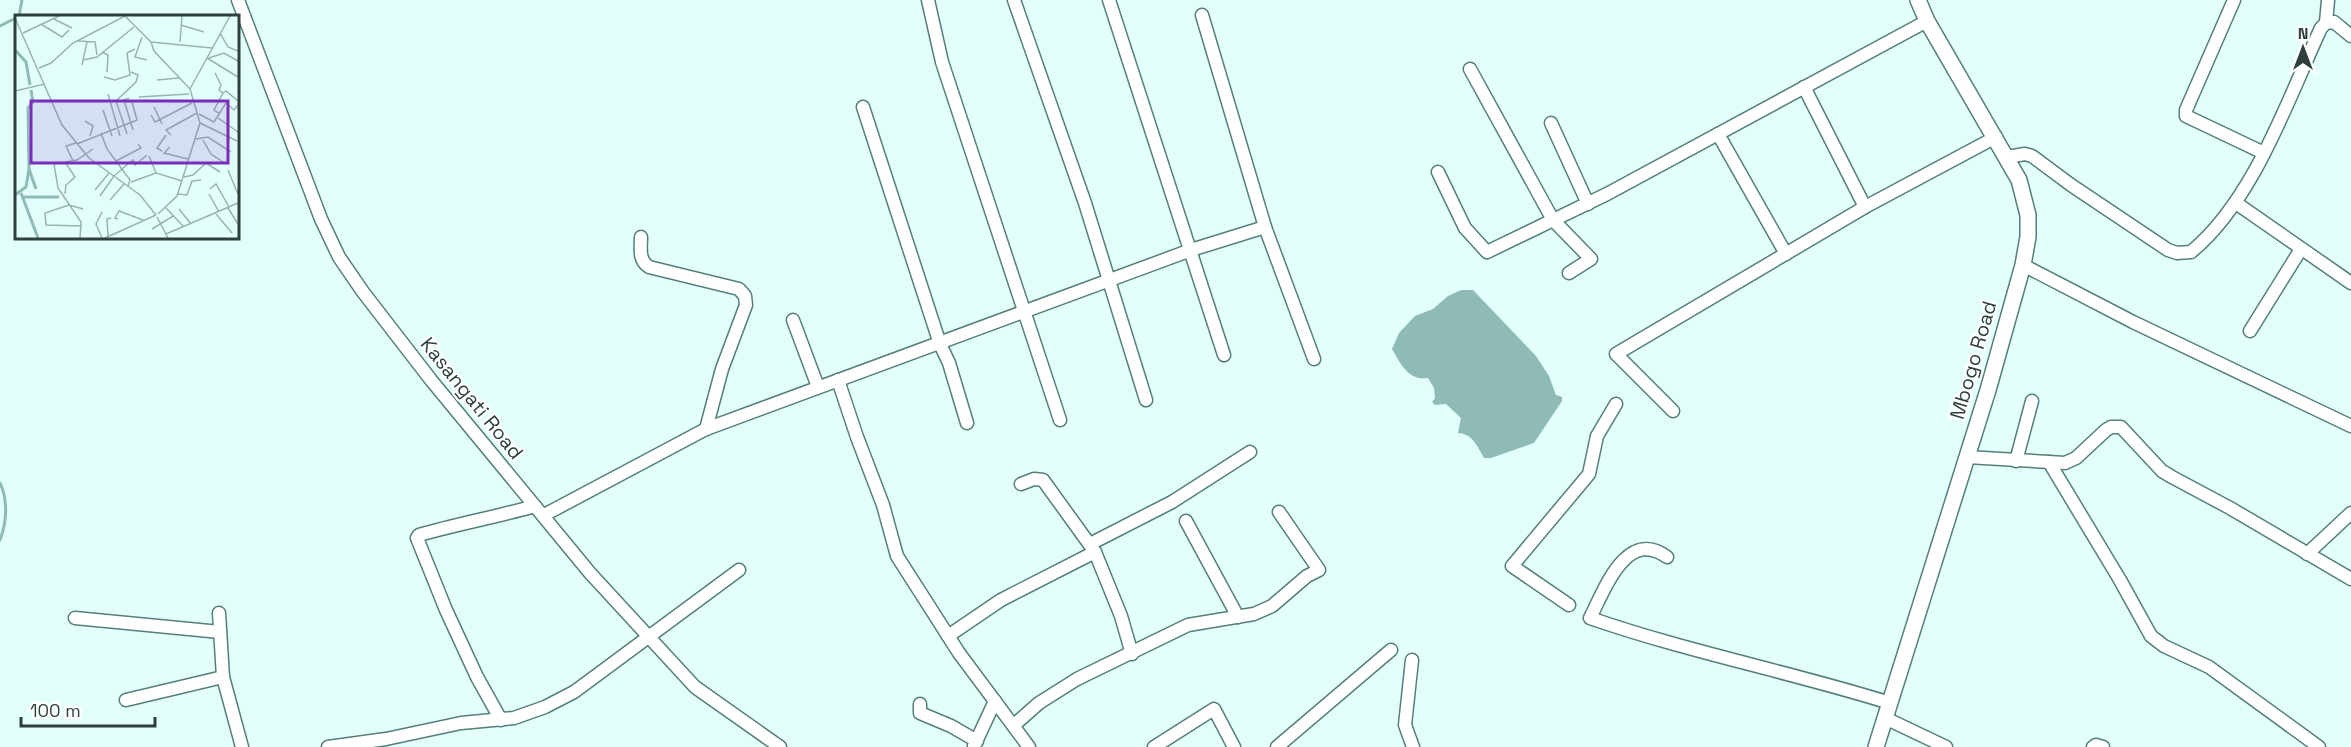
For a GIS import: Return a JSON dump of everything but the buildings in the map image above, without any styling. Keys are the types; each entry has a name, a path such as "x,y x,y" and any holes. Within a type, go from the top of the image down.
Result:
{"main road":[{"name":"Mbogo Road","path":"1876,747 1967,457 2023,265 2028,237 2028,215 2019,180 1927,21 1918,0"}],"street":[{"name":"Kasangati Road","path":"238,0 321,219 339,256 363,292 431,380 590,573 695,687 780,747"},
{"path":"927,0 942,62 1060,420"},
{"path":"1014,0 1085,202 1146,400"},
{"path":"1109,0 1224,355"},
{"path":"2234,0 2186,110 2186,116 2264,153"},
{"path":"2326,23 2328,0"},
{"path":"1202,15 1265,227 1314,359"},
{"path":"1438,172 1465,228 1487,252 1588,204 1927,21"},
{"path":"2007,157 2025,154 2032,156 2071,186 2168,250 2178,253 2191,252 2236,203 2264,153 2321,28 2326,23 2334,22 2351,36"},
{"path":"1470,69 1553,219 1591,260 1569,273"},
{"path":"1804,87 1865,207"},
{"path":"863,107 967,423"},
{"path":"1551,123 1588,204"},
{"path":"1718,134 1786,254"},
{"path":"1673,411 1616,354 1865,207 1996,137"},
{"path":"2236,203 2351,283"},
{"path":"544,515 706,429 1191,250 1265,227"},
{"path":"641,237 641,255 649,267 740,289 744,296 746,305 722,369 706,429"},
{"path":"2250,331 2301,249"},
{"path":"2023,265 2133,322 2351,426"},
{"path":"793,320 818,387"},
{"path":"838,380 883,505 897,556 948,636 1029,747"},
{"path":"2016,460 2032,401"},
{"path":"1569,605 1512,566 1589,474 1597,436 1616,404"},
{"path":"1967,457 2071,462 2106,430 2111,427 2121,427 2162,471 2206,494 2351,579"},
{"path":"948,636 1000,600 1172,502 1250,452"},
{"path":"2049,462 2151,636 2164,645 2209,667 2319,747"},
{"path":"1021,484 1034,479 1043,480 1093,548 1121,616 1132,654"},
{"path":"501,720 477,677 446,610 417,538 432,531 535,506"},
{"path":"1014,725 1039,703 1077,679 1188,625 1254,614 1272,606 1307,576 1319,570 1279,512"},
{"path":"2307,554 2351,513"},
{"path":"1186,521 1238,617"},
{"path":"1666,557 1658,551 1648,549 1627,557 1619,564 1590,618 1643,636 1785,672 1890,703"},
{"path":"328,747 403,742 461,723 514,718 545,707 574,692 739,570"},
{"path":"219,613 223,677 242,747"},
{"path":"75,618 220,632"},
{"path":"1277,747 1390,650"},
{"path":"1412,660 1405,725 1413,747"},
{"path":"126,700 223,677"},
{"path":"920,704 920,713 951,726 975,744 995,701"},
{"path":"1154,747 1214,710 1234,747"},
{"path":"1885,718 1946,747"},
{"path":"2092,747 2096,745 2103,747"}],"water":[{"path":"1461,290 1473,290 1536,356 1549,376 1556,395 1562,397 1562,401 1534,443 1491,458 1484,458 1471,438 1458,433 1461,418 1446,404 1435,405 1432,402 1435,398 1434,388 1428,378 1415,377 1410,374 1402,366 1392,349 1399,333 1415,316 1433,309 1448,296"}],"waterway":[{"path":"19,15 22,0"},
{"path":"0,26 15,18"},
{"path":"0,483 6,511 0,540"}]}
